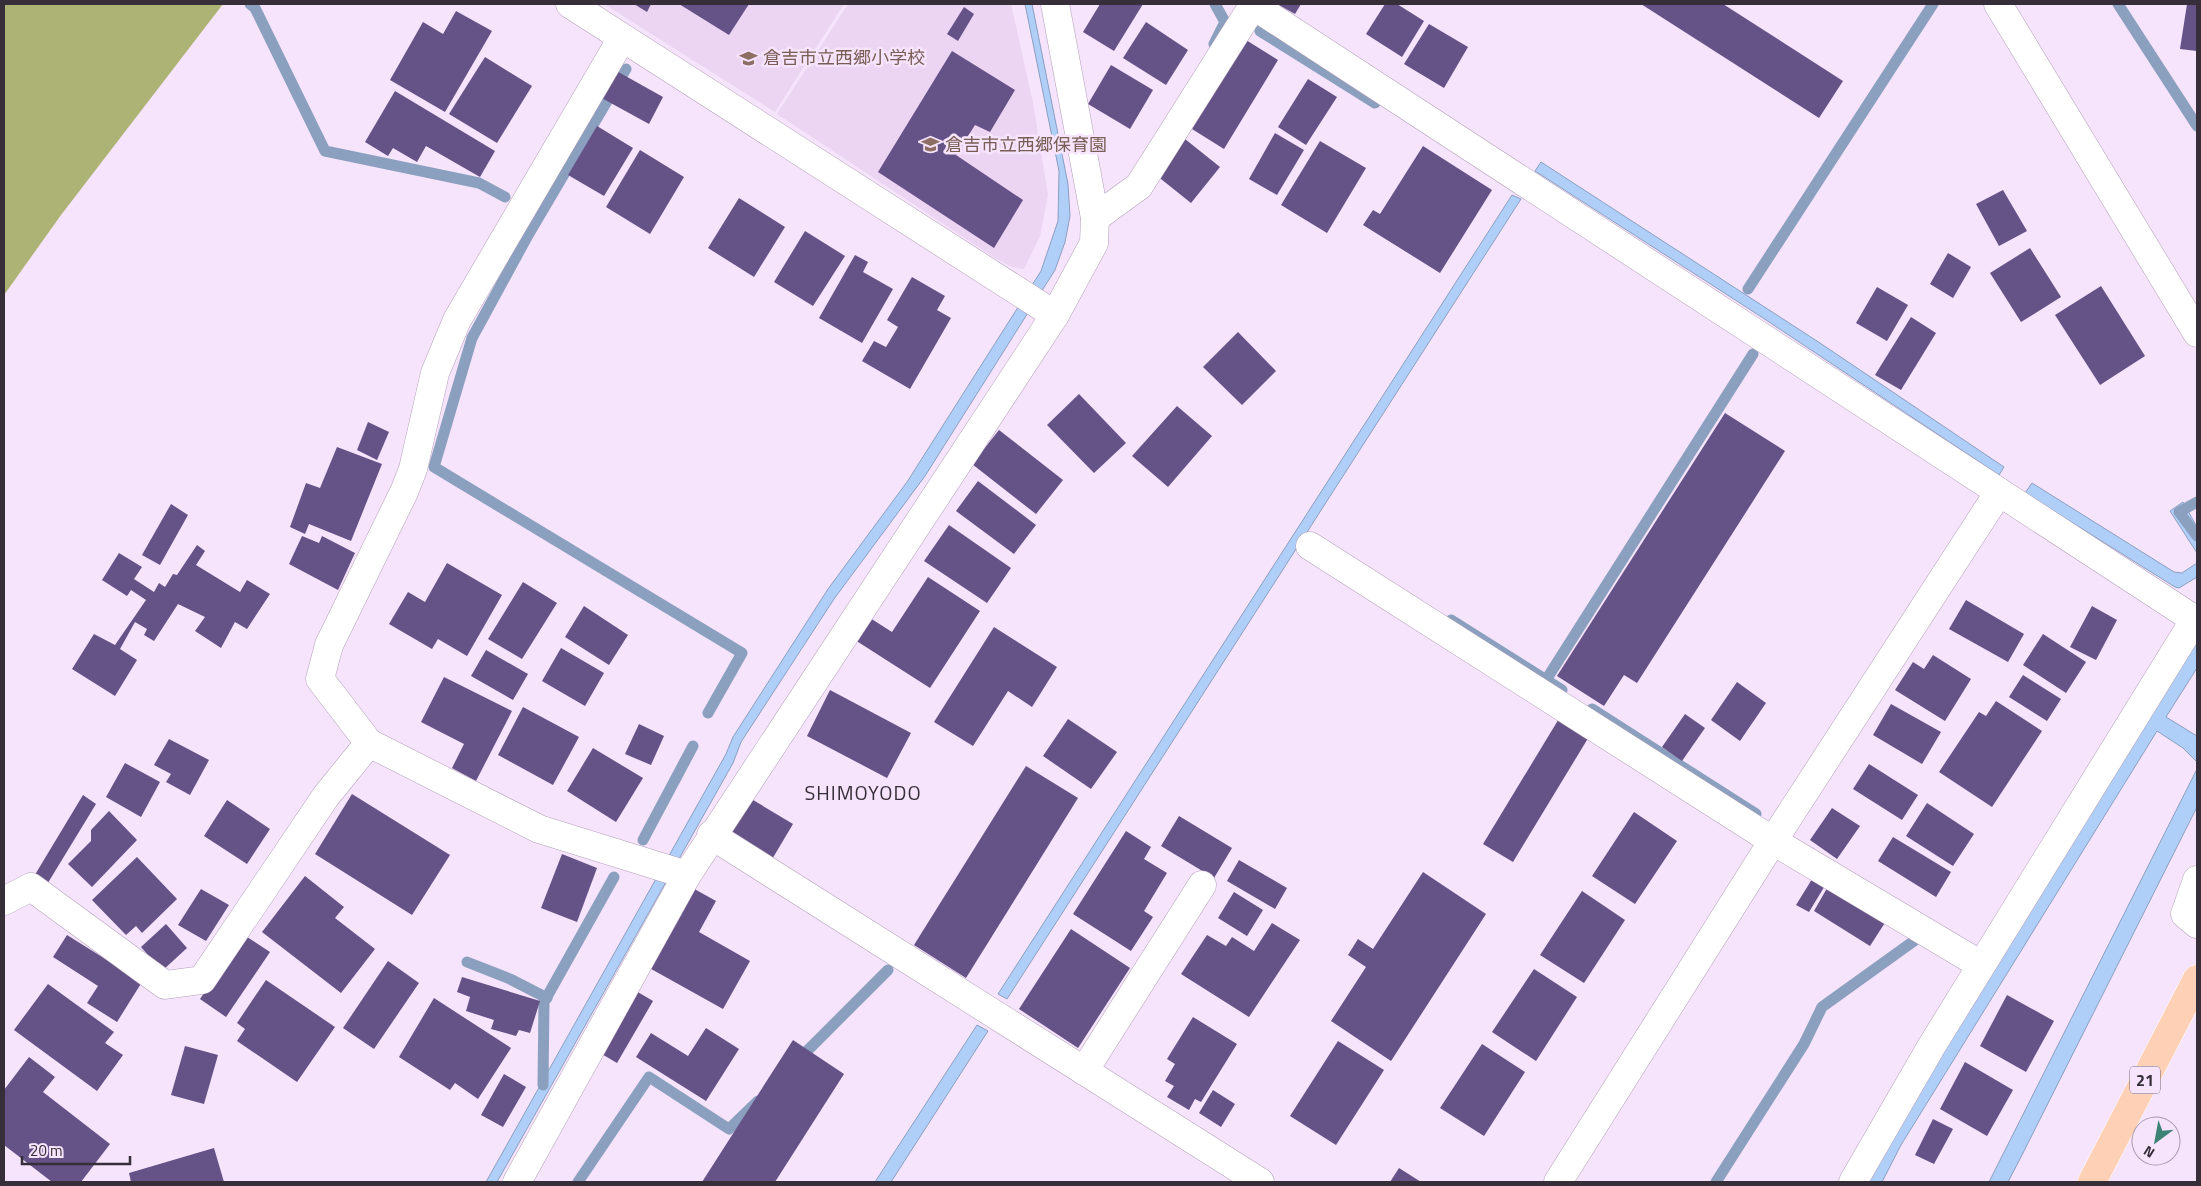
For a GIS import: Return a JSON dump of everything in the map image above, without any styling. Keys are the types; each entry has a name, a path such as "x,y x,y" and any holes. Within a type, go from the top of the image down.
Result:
{"main road":[{"name":"21","path":"2092,1182 2197,979"}],"street":[{"path":"570,4 1055,315"},
{"path":"518,1182 687,875 1055,315 1094,243 1095,218 1055,4"},
{"path":"1095,218 1139,186 1253,4 2196,620 1981,965 1853,1182"},
{"path":"1998,4 2197,332"},
{"path":"622,38 457,320 435,373 413,469 404,492 329,645 320,679 369,743 539,829 687,875"},
{"path":"1558,1182 1773,841 1999,492"},
{"path":"1310,546 1773,841 1981,965"},
{"path":"4,901 31,887 165,985 202,980 326,796 369,743"},
{"path":"712,835 1260,1182"},
{"path":"2197,880 2185,914 2197,924"},
{"path":"1084,1071 1202,884"}],"shaded area":[{"name":"倉吉市立西郷小学校","path":"604,4 844,4 775,112"},
{"name":"倉吉市立西郷保育園","path":"848,4 1011,4 1033,103 1048,195 1040,236 1024,269 1012,267 995,258 777,114"}],"green space":[{"path":"4,4 223,4 61,215 4,295"}],"water":[{"path":"1025,4 1032,4 1068,184 1070,216 1065,242 1055,270 925,476 834,599 741,742 733,763 497,1182 486,1182 726,754 733,737 828,589 907,482 1041,271 1058,221 1059,171"},
{"path":"1541,162 1820,343 2004,467 1999,475 1757,314 1535,171"},
{"path":"1512,195 1521,199 1007,999 998,994"},
{"path":"2032,483 2174,572 2182,573 2197,563 2197,577 2179,588 2175,587 2025,493"},
{"path":"2183,502 2197,527 2197,553 2170,511"},
{"path":"2197,637 2197,668 2166,717 2197,736 2197,762 2183,748 2157,731 1901,1145 1882,1182 1862,1182"},
{"path":"2197,769 2197,807 2021,1157 2008,1182 1989,1182"},
{"path":"977,1025 988,1031 891,1182 875,1182"}],"building":[{"path":"634,4 651,4 647,12"},
{"path":"679,4 749,4 729,35"},
{"path":"1100,4 1143,4 1114,51 1083,32"},
{"path":"1277,4 1301,4 1295,14"},
{"path":"1385,4 1397,4 1424,21 1402,57 1366,34"},
{"path":"1641,4 1723,4 1843,81 1819,118"},
{"path":"2187,4 2197,4 2197,51 2180,49"},
{"path":"964,7 974,14 958,41 947,34"},
{"path":"456,11 492,31 445,112 390,80 423,22 443,34"},
{"path":"1146,22 1188,50 1166,85 1123,58"},
{"path":"1429,24 1468,47 1444,88 1404,64"},
{"path":"1246,40 1278,60 1224,149 1192,129"},
{"path":"952,51 1015,90 990,132 975,125 956,155 1023,200 994,248 878,172"},
{"path":"485,57 532,86 497,143 449,114"},
{"path":"1111,65 1153,90 1130,129 1088,104"},
{"path":"613,69 663,97 649,124 598,96"},
{"path":"1308,79 1337,97 1306,145 1278,127"},
{"path":"395,91 495,151 480,177 426,146 417,162 393,148 388,156 365,142"},
{"path":"597,126 633,148 604,196 568,175"},
{"path":"1275,133 1304,150 1277,195 1249,179"},
{"path":"1185,139 1220,167 1191,203 1156,175"},
{"path":"1320,141 1366,168 1327,233 1281,205"},
{"path":"1423,146 1492,190 1440,273 1363,225 1373,210 1380,214"},
{"path":"640,150 684,177 650,234 606,207"},
{"path":"2003,190 2027,231 1999,246 1976,204"},
{"path":"739,198 785,227 754,277 708,248"},
{"path":"805,231 845,256 813,306 774,282"},
{"path":"2030,248 2061,297 2021,322 1990,273"},
{"path":"1948,253 1971,267 1953,298 1930,284"},
{"path":"855,255 868,262 863,272 893,289 862,343 819,318"},
{"path":"912,277 945,296 937,310 951,318 910,389 862,361 874,341 886,347 898,327 887,320"},
{"path":"2101,286 2145,356 2100,385 2055,315"},
{"path":"1877,287 1908,305 1887,341 1856,323"},
{"path":"1911,317 1936,333 1901,390 1875,375"},
{"path":"1238,332 1276,371 1242,405 1203,367"},
{"path":"1079,394 1126,443 1094,473 1047,425"},
{"path":"1177,406 1212,436 1168,487 1132,456"},
{"path":"1725,413 1785,451 1637,683 1624,675 1604,706 1557,676"},
{"path":"368,422 389,432 377,460 357,450"},
{"path":"999,430 1063,480 1036,514 972,464"},
{"path":"337,447 382,464 351,541 309,524 305,534 290,527 306,483 320,488"},
{"path":"978,481 1036,525 1014,554 956,511"},
{"path":"171,504 188,515 160,565 142,555"},
{"path":"949,525 1011,568 987,603 924,561"},
{"path":"302,536 319,543 322,536 355,553 338,590 289,564"},
{"path":"197,545 205,551 196,565 240,592 247,580 270,594 247,629 235,622 221,648 195,631 205,617 178,604 154,641 144,635 147,629 135,622 120,649 137,660 115,696 72,669 94,634 115,645 146,600 131,590 127,596 102,580 119,553 142,567 134,579 154,592 159,583 165,587 173,574 177,575"},
{"path":"447,563 502,595 467,656 438,639 432,649 389,624 408,592 425,602"},
{"path":"928,577 980,611 930,688 855,640 870,618 892,632"},
{"path":"523,582 557,603 522,659 488,639"},
{"path":"1966,600 2024,634 2008,662 1949,629"},
{"path":"584,606 628,635 609,665 565,637"},
{"path":"2092,606 2117,620 2096,660 2070,647"},
{"path":"994,627 1057,667 1032,707 1008,691 973,746 934,722"},
{"path":"2043,634 2086,662 2066,693 2023,665"},
{"path":"561,648 604,673 585,706 542,681"},
{"path":"486,650 528,674 513,700 471,676"},
{"path":"1933,655 1971,679 1945,721 1895,690 1913,662 1924,669"},
{"path":"2023,675 2061,699 2047,721 2009,697"},
{"path":"444,677 512,711 476,781 452,768 464,744 421,722"},
{"path":"1737,682 1766,703 1740,741 1711,720"},
{"path":"830,690 911,733 887,778 807,736"},
{"path":"1996,701 2042,731 1992,807 1939,772 1979,712 1986,716"},
{"path":"1891,704 1941,732 1922,764 1873,735"},
{"path":"523,707 579,737 553,785 498,755"},
{"path":"1685,714 1705,728 1682,761 1662,747"},
{"path":"1560,717 1590,735 1513,862 1483,844"},
{"path":"1068,719 1117,752 1091,789 1043,756"},
{"path":"639,724 664,736 651,765 625,754"},
{"path":"169,739 209,760 190,795 166,782 171,774 154,765"},
{"path":"593,748 643,778 616,822 567,791"},
{"path":"125,763 160,782 141,817 106,797"},
{"path":"1869,764 1918,795 1902,820 1853,789"},
{"path":"1026,766 1078,798 966,978 914,945"},
{"path":"352,794 450,855 412,915 315,854"},
{"path":"83,795 96,804 46,886 33,878"},
{"path":"748,797 793,824 771,861 726,835"},
{"path":"227,800 270,829 247,864 204,836"},
{"path":"1927,803 1974,834 1953,866 1906,836"},
{"path":"1832,808 1860,826 1837,859 1810,840"},
{"path":"109,811 137,840 92,887 68,864 91,841 91,830"},
{"path":"1634,812 1677,841 1635,904 1592,876"},
{"path":"1179,816 1232,848 1214,878 1161,846"},
{"path":"1126,831 1151,847 1144,859 1167,873 1144,911 1153,917 1131,951 1073,914"},
{"path":"1893,837 1951,872 1936,897 1878,861"},
{"path":"562,854 597,868 577,922 541,908"},
{"path":"137,857 177,899 142,933 136,926 126,935 92,900"},
{"path":"1239,860 1287,888 1275,909 1227,881"},
{"path":"1423,872 1486,914 1391,1061 1331,1021 1366,967 1348,955 1358,939 1373,949"},
{"path":"305,876 344,907 335,918 375,949 341,993 262,932"},
{"path":"1814,876 1826,884 1809,912 1796,905"},
{"path":"1830,883 1888,918 1870,946 1814,911"},
{"path":"689,886 716,901 699,932 750,961 723,1009 644,965"},
{"path":"201,889 229,905 206,941 178,925"},
{"path":"1582,891 1625,920 1584,983 1540,955"},
{"path":"1234,892 1263,910 1247,936 1218,918"},
{"path":"1272,923 1300,940 1249,1017 1181,974 1207,935 1226,946 1232,937 1254,951"},
{"path":"166,924 187,948 162,971 141,947"},
{"path":"1071,929 1130,968 1078,1048 1019,1009"},
{"path":"67,935 142,982 117,1022 87,1003 98,986 53,957"},
{"path":"244,935 270,952 226,1017 200,999"},
{"path":"388,961 419,983 374,1049 343,1028"},
{"path":"1534,969 1577,997 1536,1061 1492,1032"},
{"path":"462,977 540,1001 530,1033 519,1030 516,1036 491,1029 494,1020 466,1011 470,997 457,992"},
{"path":"266,980 335,1027 297,1082 237,1041 245,1029 237,1023"},
{"path":"48,984 114,1032 105,1043 123,1055 97,1091 14,1030"},
{"path":"631,988 653,1001 617,1063 595,1050"},
{"path":"2007,995 2054,1021 2026,1072 1980,1046"},
{"path":"434,998 511,1048 478,1099 455,1083 450,1090 399,1057"},
{"path":"1193,1017 1237,1044 1201,1102 1195,1099 1189,1110 1167,1097 1174,1086 1165,1081 1175,1064 1167,1059"},
{"path":"706,1028 739,1049 706,1101 636,1057 651,1033 688,1056"},
{"path":"793,1040 844,1074 775,1182 702,1182"},
{"path":"1338,1041 1384,1070 1336,1145 1290,1116"},
{"path":"1482,1044 1525,1072 1484,1136 1440,1108"},
{"path":"185,1046 218,1055 204,1104 171,1095"},
{"path":"29,1057 55,1077 43,1092 110,1144 81,1182 52,1182 4,1145 4,1090"},
{"path":"1965,1062 2013,1090 1987,1136 1940,1109"},
{"path":"504,1074 526,1087 503,1127 481,1115"},
{"path":"1213,1090 1235,1104 1221,1127 1199,1113"},
{"path":"1933,1119 1953,1129 1934,1164 1915,1155"},
{"path":"214,1148 224,1182 131,1182 129,1173"},
{"path":"1399,1168 1421,1182 1390,1182"}],"waterway":[{"path":"250,4 255,8 325,151 479,183 505,197"},
{"path":"1214,44 1225,22 1215,4"},
{"path":"1748,289 1933,4"},
{"path":"2118,4 2197,126"},
{"path":"1260,31 1375,103"},
{"path":"626,69 527,237 472,338 434,467 742,653 708,713"},
{"path":"1546,680 1753,354"},
{"path":"2197,502 2179,512 2197,536"},
{"path":"1451,620 1562,690"},
{"path":"1592,709 1756,814"},
{"path":"643,840 693,746"},
{"path":"543,1085 544,1002 614,877"},
{"path":"1716,1182 1804,1044 1822,1007 1918,938"},
{"path":"467,962 510,979 547,998"},
{"path":"797,1061 888,970"},
{"path":"578,1182 649,1077 729,1129 758,1101"}],"place":[{"name":"倉吉市立西郷小学校","path":"749,58"},
{"name":"倉吉市立西郷保育園","path":"931,145"}],"district":[{"name":"SHIMOYODO","path":"863,793"}]}
